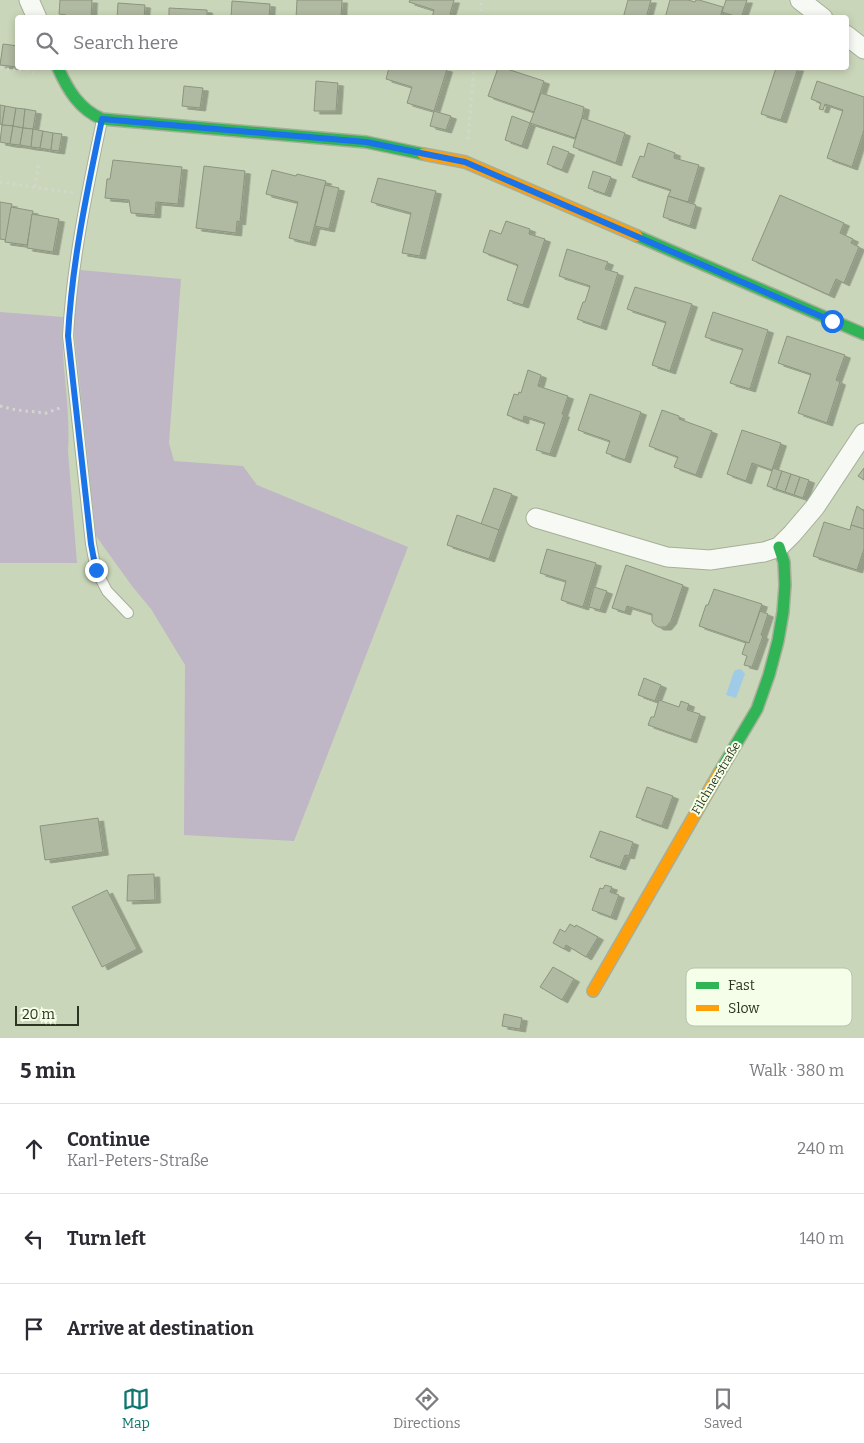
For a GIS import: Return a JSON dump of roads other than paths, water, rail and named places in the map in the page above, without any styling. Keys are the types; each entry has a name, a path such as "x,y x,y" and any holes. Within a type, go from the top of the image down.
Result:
{"street":[{"path":"30,0 36,15"},
{"path":"802,1 819,15"},
{"path":"849,37 864,49"},
{"path":"60,72 75,99 84,110 94,117 102,119 366,142 465,162 864,334"},
{"path":"536,518 667,556 684,559 710,560 764,552 779,547 815,507 864,433"},
{"name":"Filchnerstraße","path":"593,991 757,709 778,641 783,612 784,562 779,547"}],"lane":[{"path":"102,119 76,249 68,336 91,544 96,570 107,591 128,613"}],"water":[{"path":"739,669 745,674 736,698 726,695 734,671"}]}
